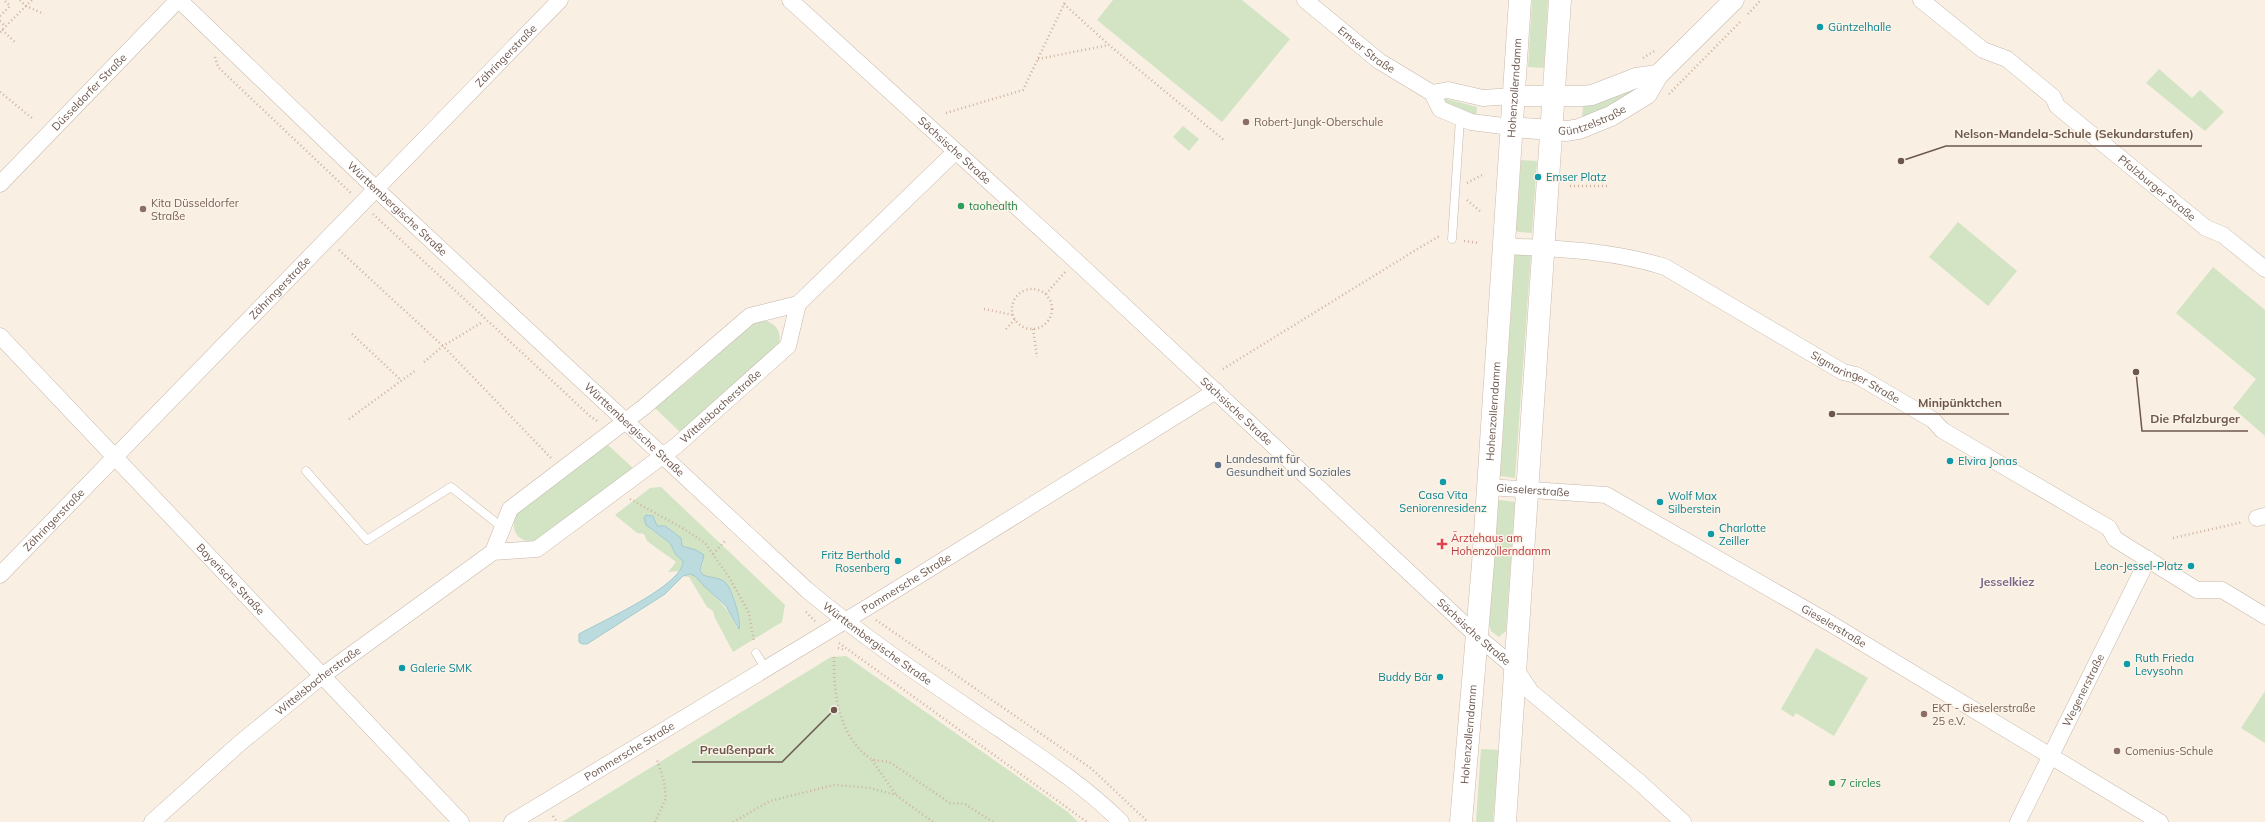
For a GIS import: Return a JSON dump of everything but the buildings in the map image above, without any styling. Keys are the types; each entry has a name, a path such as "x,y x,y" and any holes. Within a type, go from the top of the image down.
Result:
{"main road":[{"name":"Hohenzollerndamm","path":"1461,822 1488,487 1520,0"},
{"path":"1505,822 1560,0"}],"street":[{"name":"Düsseldorfer Straße","path":"0,184 178,0"},
{"name":"Württembergische Straße","path":"178,0 376,189 627,420 807,590 956,699 1085,788 1121,822"},
{"name":"Zähringerstraße","path":"0,575 560,0"},
{"name":"Sächsische Straße","path":"790,0 1075,260 1477,636 1515,668 1531,692 1638,781 1683,822"},
{"name":"Emser Straße","path":"1305,0 1379,60 1432,93 1440,109 1460,119 1476,123 1511,127"},
{"name":"Güntzelstraße","path":"1511,127 1567,131 1579,129 1611,116 1647,94 1658,75 1734,0"},
{"name":"Pfalzburger Straße","path":"1921,0 1983,50 2007,59 2053,97 2056,106 2200,224 2211,232 2223,235 2265,269"},
{"name":"Güntzelstraße","path":"1513,96 1554,97 1592,95 1636,78 1658,75"},
{"path":"1432,93 1448,90 1482,98 1513,96"},
{"path":"493,552 510,509 627,420 750,316 798,304 956,152"},
{"name":"Sigmaringer Straße","path":"1503,246 1606,252 1636,258 1665,267 1843,372 1856,375 1933,420 1946,433 2109,528 2115,539 2197,590 2222,590 2265,616"},
{"name":"Wittelsbacherstraße","path":"152,822 240,743 322,676 493,552 537,549 664,456 788,346 798,304"},
{"name":"Bayerische Straße","path":"0,336 460,822"},
{"name":"Pommersche Straße","path":"512,822 1109,460 1216,391"},
{"name":"Gieselerstraße","path":"1488,487 1606,495 1828,622 2050,754 2160,822"},
{"name":"Wegenerstraße","path":"2018,822 2050,754 2148,559"}],"lane":[{"path":"1452,239 1460,119"},
{"path":"306,471 367,540 451,487 503,528"},
{"path":"756,653 765,668"}],"path":[{"path":"0,16 10,6 4,0"},
{"path":"20,0 26,6 44,14"},
{"path":"15,42 1,31 32,0"},
{"path":"946,113 1023,90 1066,0"},
{"path":"1064,4 1109,45 1225,141"},
{"path":"0,21 6,26"},
{"path":"1038,59 1109,45"},
{"path":"1641,60 1660,47"},
{"path":"214,55 218,66 355,196"},
{"path":"0,92 32,118"},
{"path":"1570,186 1610,186"},
{"path":"370,211 591,417 602,424"},
{"path":"1223,369 1438,237 1479,243"},
{"path":"339,250 443,346 553,461"},
{"path":"1046,294 1075,260"},
{"path":"1031,289 1046,294 1051,303 1050,318 1043,326 1033,328 1023,326 1015,319 1012,304 1021,292 1031,289"},
{"path":"984,309 1013,315"},
{"path":"1006,329 1015,319"},
{"path":"424,362 443,346 481,323"},
{"path":"1033,328 1037,357"},
{"path":"352,334 401,380"},
{"path":"349,419 416,370"},
{"path":"628,498 684,529 705,543 729,577 749,613 756,653"},
{"path":"2173,538 2261,517"},
{"path":"713,554 725,541"},
{"path":"873,618 1092,769 1148,822"},
{"path":"838,648 848,651 1087,822"},
{"path":"834,657 833,675 840,711 846,728 863,752 872,760 896,795 933,822"},
{"path":"655,822 666,798 664,781 657,760"},
{"path":"872,760 884,760 891,763 950,803 965,804 993,822"},
{"path":"733,822 770,801 834,785 870,788 896,795"}],"green space":[{"path":"1113,0 1242,0 1290,39 1222,122 1097,20"},
{"path":"1532,0 1548,0 1544,68 1528,67"},
{"path":"2159,69 2192,98 2200,90 2224,112 2205,131 2146,83"},
{"path":"1641,84 1633,95 1582,120 1583,105"},
{"path":"1443,98 1477,107 1476,118 1441,100"},
{"path":"1183,126 1199,139 1189,151 1173,137"},
{"path":"1521,160 1537,161 1532,233 1518,232 1516,230"},
{"path":"1958,222 2017,271 1988,306 1929,257"},
{"path":"1515,253 1531,254 1515,478 1500,476"},
{"path":"2213,267 2265,310 2265,436 2233,408 2256,379 2176,313"},
{"path":"762,320 774,325 778,331 780,339 779,344 680,432 655,408 694,376 751,325"},
{"path":"608,445 634,469 537,540 524,540 519,537 514,528 514,523 519,511"},
{"path":"661,487 785,605 782,622 733,652 715,618 713,611 707,607 689,577 683,576 689,574 699,579 728,611 737,628 737,609 733,595 726,584 719,579 703,575 700,567 703,563 687,547 682,546 681,538 667,528 657,526 655,523 649,528 670,543 676,555 683,561 684,565 679,571 668,572 676,562 647,541 644,534 637,533 615,515 650,488"},
{"path":"1498,501 1515,502 1506,631 1499,637 1491,631 1489,625"},
{"path":"1816,648 1868,678 1834,736 1796,713 1793,717 1781,709"},
{"path":"846,656 1068,812 1078,822 562,822 831,657"},
{"path":"2265,691 2265,743 2241,728"},
{"path":"1481,749 1499,750 1493,822 1476,822"}],"water":[{"path":"646,515 653,516 657,526 665,526 681,538 682,546 696,550 704,555 700,570 703,575 724,581 728,586 734,598 738,613 740,625 739,629 726,606 695,576 690,574 683,576 665,594 587,644 582,644 579,642 579,634 639,602 670,581 680,571 683,561 676,555 670,543 646,525 644,518"}],"place":[{"name":"Güntzelhalle","path":"1820,27"},
{"name":"Robert-Jungk-Oberschule","path":"1246,122"},
{"name":"Nelson-Mandela-Schule (Sekundarstufen)","path":"1901,161"},
{"name":"Emser Platz","path":"1538,177"},
{"name":"taohealth","path":"961,206"},
{"name":"Kita Düsseldorfer Straße","path":"143,209"},
{"name":"Die Pfalzburger","path":"2136,372"},
{"name":"Minipünktchen","path":"1832,414"},
{"name":"Elvira Jonas","path":"1950,461"},
{"name":"Landesamt für Gesundheit und Soziales","path":"1218,465"},
{"name":"Casa Vita Seniorenresidenz","path":"1443,482"},
{"name":"Wolf Max Silberstein","path":"1660,502"},
{"name":"Charlotte Zeiller","path":"1711,534"},
{"name":"Ärztehaus am Hohenzollerndamm","path":"1442,544"},
{"name":"Fritz Berthold Rosenberg","path":"898,561"},
{"name":"Leon-Jessel-Platz","path":"2191,566"},
{"name":"Ruth Frieda Levysohn","path":"2127,664"},
{"name":"Galerie SMK","path":"402,668"},
{"name":"Buddy Bär","path":"1440,677"},
{"name":"Preußenpark","path":"834,710"},
{"name":"EKT - Gieselerstraße 25 e.V.","path":"1924,714"},
{"name":"Comenius-Schule","path":"2117,751"},
{"name":"7 circles","path":"1832,783"}],"district":[{"name":"Jesselkiez","path":"2007,582"}]}
